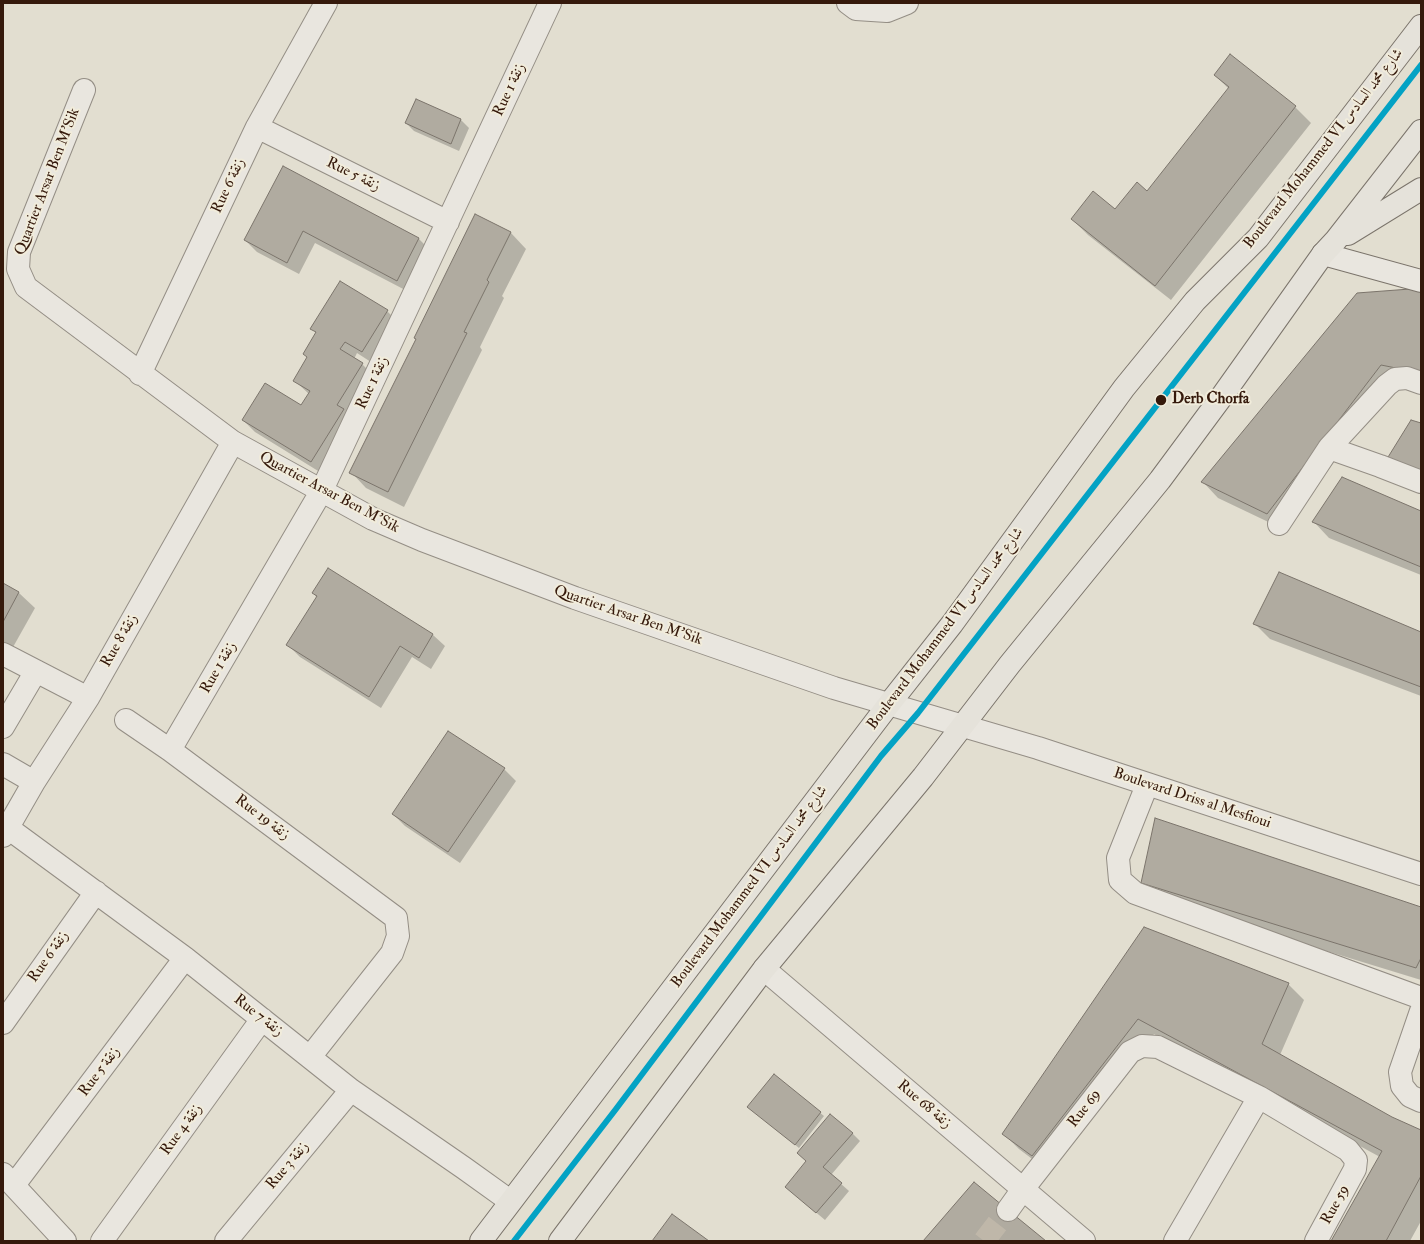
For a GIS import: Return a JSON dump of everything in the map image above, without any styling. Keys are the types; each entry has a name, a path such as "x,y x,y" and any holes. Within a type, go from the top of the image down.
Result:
{"main road":[{"name":"Boulevard Mohammed VI شارع محمد السادس","path":"480,1241 889,704 952,624 1124,388 1195,301 1258,238 1421,26"},
{"path":"560,1241 764,969 922,777 1015,658 1160,480 1330,247 1421,131"},
{"path":"1330,247 1421,189"}],"street":[{"name":"Rue 6 زنقة","path":"140,374 257,127 326,3"},
{"name":"Rue 1 زنقة","path":"170,750 322,490 550,3"},
{"path":"848,3 856,9 887,11 907,3"},
{"name":"Quartier Arsar Ben M'Sik","path":"84,90 19,252 18,269 26,288 233,442 380,522 422,540 575,598 834,688 961,726"},
{"name":"Rue 5 زنقة","path":"257,127 448,222"},
{"path":"1330,247 1421,281"},
{"path":"1279,524 1329,448 1387,385 1395,379 1407,378 1421,383"},
{"name":"Rue 8 زنقة","path":"5,832 34,782 88,698 233,442"},
{"path":"1329,448 1421,482"},
{"path":"3,654 88,698"},
{"path":"3,727 36,671"},
{"name":"Rue 19 زنقة","path":"126,720 170,750 396,918 398,936 392,953 310,1057"},
{"name":"Boulevard Driss al Mesfioui","path":"961,726 1038,748 1421,874"},
{"path":"3,764 34,782"},
{"path":"1148,785 1118,858 1120,880 1135,893 1421,998"},
{"name":"Rue 7 زنقة","path":"5,832 96,892 185,958 351,1090 510,1201"},
{"name":"Rue 6 زنقة","path":"3,1023 96,892"},
{"name":"Rue 5 زنقة","path":"9,1180 185,958"},
{"name":"Rue 68 زنقة","path":"764,969 1084,1241"},
{"path":"1421,1011 1400,1072 1402,1086 1410,1096 1421,1101"},
{"name":"Rue 4 زنقة","path":"102,1241 262,1019"},
{"name":"Rue 69","path":"1008,1210 1022,1189 1130,1052 1142,1046 1158,1047 1259,1097"},
{"name":"Rue 3 زنقة","path":"226,1241 351,1090"},
{"path":"1175,1241 1259,1097"},
{"name":"Rue 59","path":"1259,1097 1348,1150 1356,1160 1355,1169 1316,1241"},
{"path":"9,1180 65,1241"}],"building":[{"path":"1230,54 1296,106 1155,286 1071,219 1093,191 1115,209 1137,182 1147,191 1229,87 1214,75"},
{"path":"416,99 461,119 451,144 405,123"},
{"path":"283,166 419,238 397,281 303,231 287,263 244,240"},
{"path":"475,214 511,232 487,280 489,282 464,332 467,333 388,492 349,473 416,339 414,338"},
{"path":"340,281 388,310 362,352 345,342 340,349 363,363 337,405 344,409 311,462 242,420 265,383 301,405 310,391 293,381 307,357 303,354 316,332 310,329"},
{"path":"1410,289 1421,292 1421,373 1381,365 1267,514 1201,482 1357,293"},
{"path":"1411,420 1421,423 1421,475 1385,462"},
{"path":"1342,477 1421,511 1421,567 1312,522"},
{"path":"328,568 433,634 419,658 400,646 369,697 286,645 317,596 312,593"},
{"path":"1279,572 1421,632 1421,687 1253,624"},
{"path":"3,583 19,592 3,622"},
{"path":"448,731 505,768 448,852 392,814"},
{"path":"1155,818 1421,907 1421,958 1416,968 1141,883"},
{"path":"1144,927 1289,983 1262,1044 1392,1117 1421,1130 1421,1176 1386,1241 1331,1241 1382,1151 1138,1019 1032,1156 1002,1134"},
{"path":"774,1074 821,1112 795,1145 747,1107"},
{"path":"830,1114 853,1133 823,1167 842,1183 816,1213 785,1187 806,1161 797,1153"},
{"path":"974,1182 1008,1210 1046,1241 923,1241"},
{"path":"672,1214 709,1241 652,1241"}],"tunnel":[{"path":"984,1241 1008,1210"}],"transit line":[{"path":"514,1241 616,1109 881,756 918,713 1421,65"}],"place":[{"name":"Derb Chorfa","path":"1161,400"}]}
